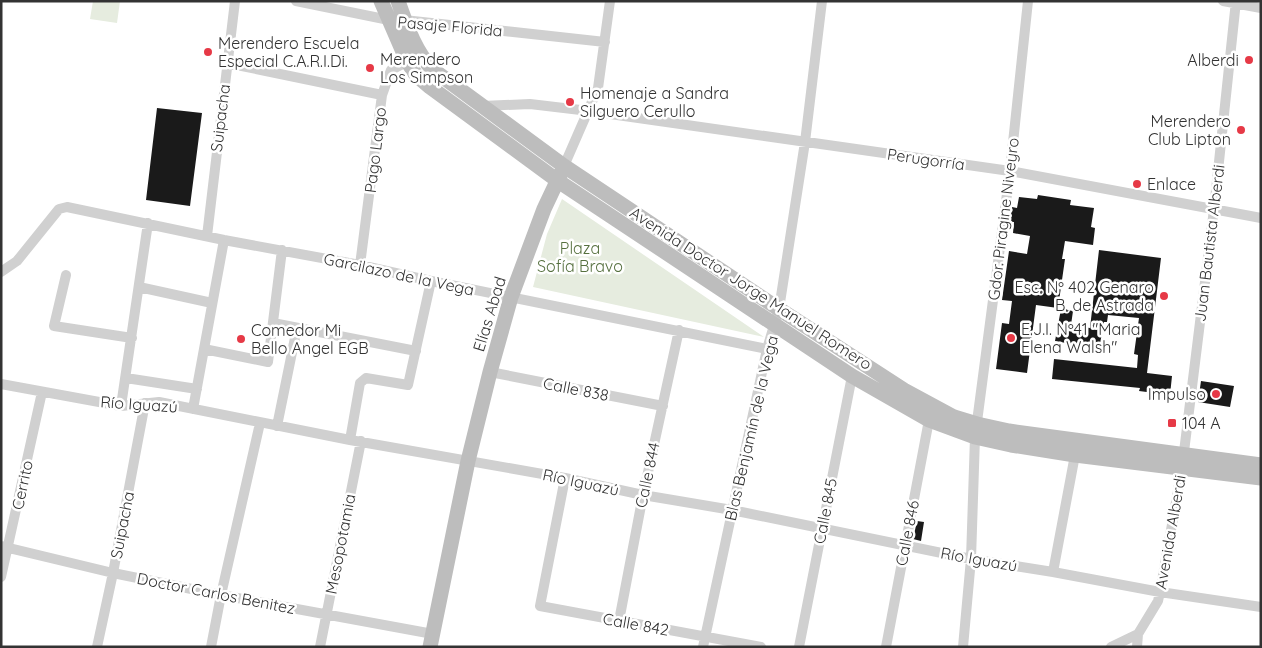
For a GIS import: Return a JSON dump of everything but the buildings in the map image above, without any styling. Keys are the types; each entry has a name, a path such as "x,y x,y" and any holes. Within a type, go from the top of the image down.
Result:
{"main road":[{"name":"Avenida Doctor Jorge Manuel Romero","path":"381,1 388,20 413,59 432,69 564,166 779,310 904,390 976,431 1011,445 1075,455 1182,461"},
{"name":"Avenida Doctor Jorge Manuel Romero","path":"398,1 413,43 416,75 430,87 558,181 852,376 929,420 976,431 1080,442 1182,461"},
{"name":"Elías Abad","path":"432,640 468,461 510,297 544,209 564,166"},
{"path":"1182,461 1261,465"},
{"path":"1182,461 1261,478"}],"street":[{"name":"Suipacha","path":"207,236 235,1"},
{"name":"Pasaje Florida","path":"296,1 388,20 404,20 605,42"},
{"name":"Elías Abad","path":"564,166 598,88 610,1"},
{"name":"Blas Benjamín de la Vega","path":"703,647 768,349 779,310 805,142 822,1"},
{"name":"Gdor. Piragine Niveyro","path":"964,647 971,560 976,431 1010,171 1028,1"},
{"path":"1223,1 1261,8"},
{"name":"Juan Bautista Alberdi","path":"1182,461 1214,209 1236,2"},
{"name":"Pago Largo","path":"360,265 382,95 391,70 413,59"},
{"path":"227,63 382,95"},
{"name":"Perugorría","path":"482,106 530,104 589,111 1010,171 1261,218"},
{"name":"Garcilazo de la Vega","path":"1,272 17,260 59,209 67,207 768,349"},
{"path":"121,406 148,223"},
{"path":"193,409 224,240"},
{"path":"204,349 268,362 282,250"},
{"path":"66,275 54,326 132,338"},
{"path":"273,323 416,351 431,281"},
{"path":"139,287 212,303"},
{"path":"277,426 297,328"},
{"name":"Calle 844","path":"619,620 643,495 679,330"},
{"name":"Mesopotamia","path":"320,647 355,441 360,383 366,378 408,385 416,351"},
{"name":"Calle 838","path":"490,372 662,406"},
{"name":"Calle 845","path":"799,647 852,376"},
{"path":"126,378 197,389"},
{"name":"Río Iguazú","path":"1,384 121,406 159,402 355,441 732,510 971,560 1261,607"},
{"name":"Cerrito","path":"1,578 5,547 42,392"},
{"name":"Suipacha","path":"97,647 145,403"},
{"name":"Calle 846","path":"886,647 929,420"},
{"path":"211,647 260,423"},
{"path":"1053,572 1075,455"},
{"name":"Avenida Alberdi","path":"1138,634 1158,601 1182,461"},
{"name":"Calle 842","path":"565,478 540,606 761,647"},
{"name":"Doctor Carlos Benitez","path":"5,547 113,573 326,615 432,640"},
{"path":"1111,647 1138,634"},
{"path":"1137,647 1138,634"}],"green space":[{"path":"93,1 120,1 117,23 90,19"},
{"name":"Plaza Sofía Bravo","path":"562,199 764,337 533,287 547,234"}],"place":[{"name":"Merendero Escuela Especial C.A.R.I.Di.","path":"208,52"},
{"name":"Alberdi","path":"1249,60"},
{"name":"Merendero Los Simpson","path":"370,68"},
{"name":"Homenaje a Sandra Silguero Cerullo","path":"570,102"},
{"name":"Merendero Club Lipton","path":"1241,130"},
{"name":"Enlace","path":"1137,184"},
{"name":"Esc. Nº 402 Genaro B. de Astrada","path":"1164,296"},
{"name":"E.J.I. Nº41 \"Maria Elena Walsh\"","path":"1011,338"},
{"name":"Comedor Mi Bello Angel EGB","path":"241,339"},
{"name":"Impulso","path":"1216,394"},
{"name":"104 A","path":"1172,423"}]}
